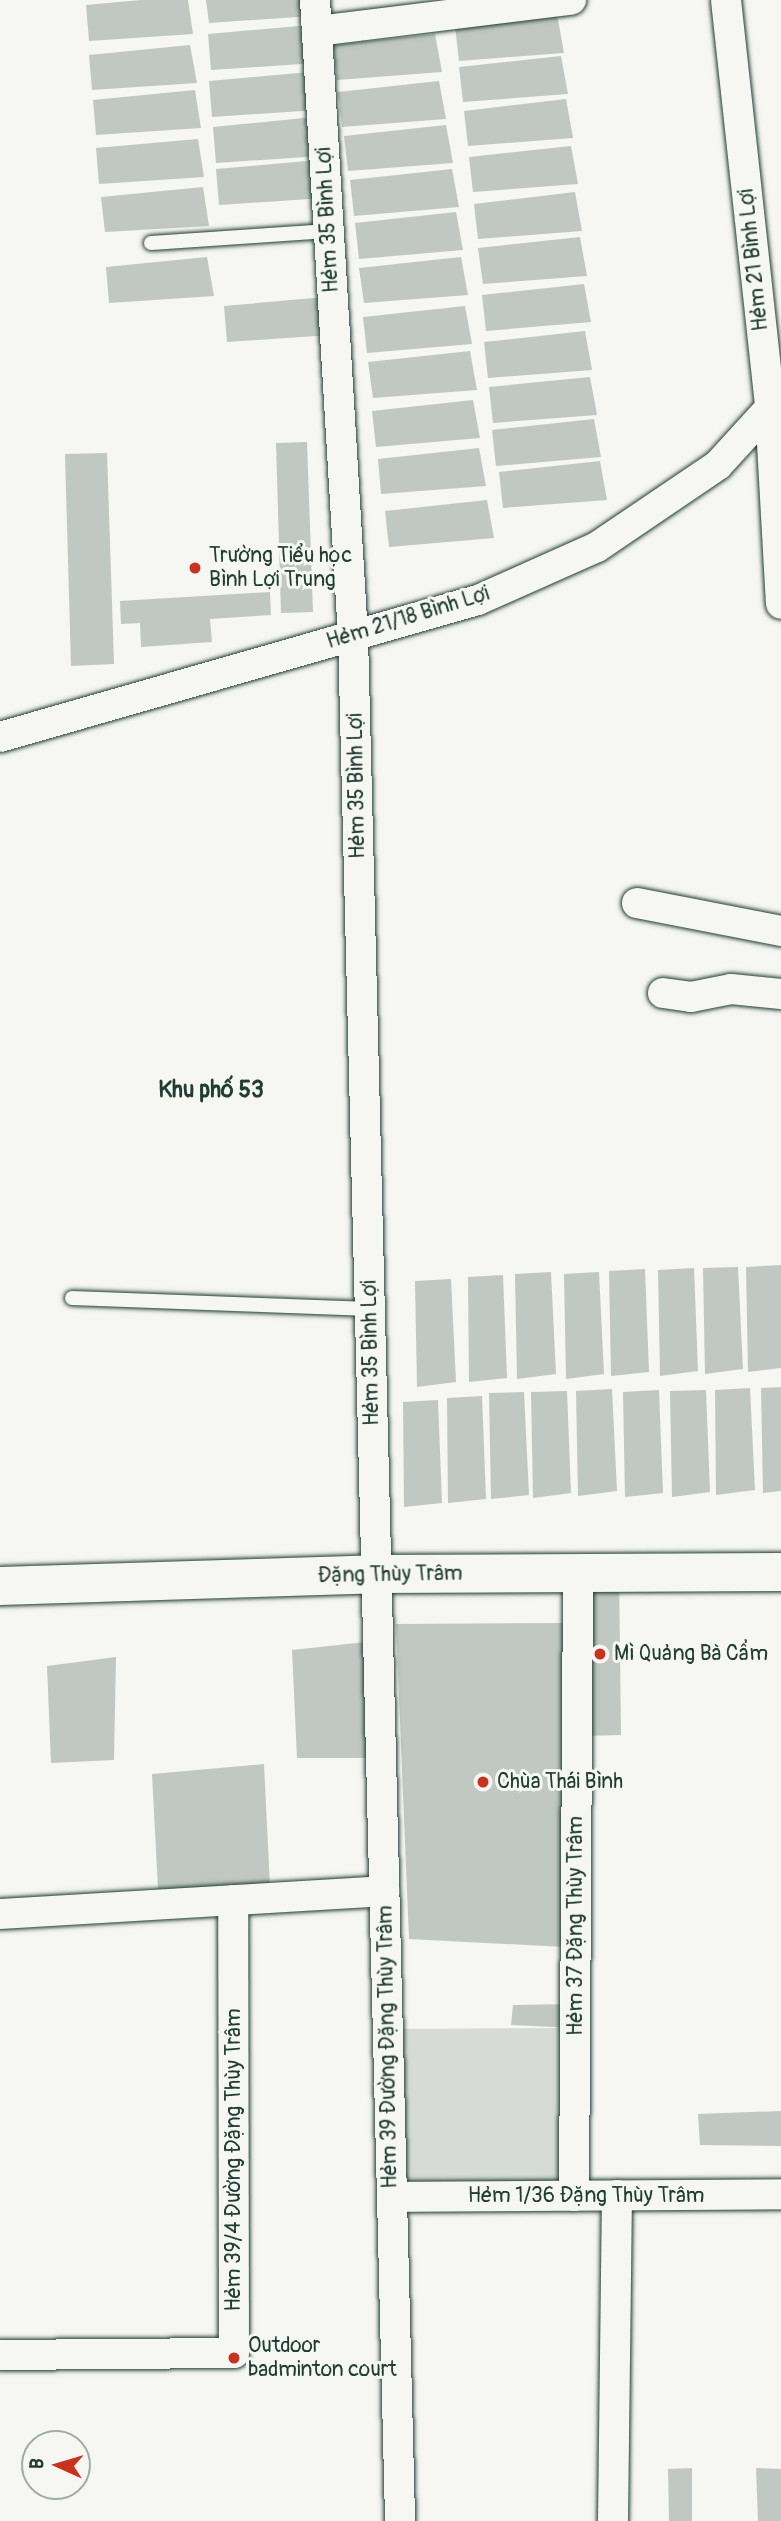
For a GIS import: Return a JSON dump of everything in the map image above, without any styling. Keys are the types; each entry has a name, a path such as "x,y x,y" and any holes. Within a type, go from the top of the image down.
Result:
{"main road":[{"name":"Đặng Thùy Trâm","path":"0,1586 376,1574 781,1572"}],"street":[{"name":"Hẻm 35 Bình Lợi","path":"315,0 353,635 376,1574"},
{"path":"317,31 571,0"},
{"name":"Hẻm 21 Bình Lợi","path":"726,0 775,406 781,604"},
{"name":"Hẻm 21/18 Bình Lợi","path":"0,737 478,600 597,547 718,465 775,406"},
{"path":"637,903 781,931"},
{"path":"663,993 691,996 731,989 781,994"},
{"name":"Hẻm 37 Đặng Thùy Trâm","path":"574,2196 578,1573"},
{"name":"Hẻm 39 Đường Đặng Thùy Trâm","path":"376,1574 401,2521"},
{"path":"0,1914 384,1891"},
{"name":"Hẻm 39/4 Đường Đặng Thùy Trâm","path":"0,2355 234,2353 233,1900"},
{"name":"Hẻm 1/36 Đặng Thùy Trâm","path":"392,2197 781,2194"},
{"path":"612,2521 617,2195"}],"lane":[{"path":"151,243 329,231"},
{"path":"72,1298 370,1309"}],"shaded area":[{"path":"575,2028 570,2196 396,2194 396,2029"}],"building":[{"path":"141,0 188,0 193,34 89,41 86,5"},
{"path":"206,0 310,0 313,16 209,23"},
{"path":"557,14 564,53 459,61 455,26"},
{"path":"310,25 316,63 211,70 208,34"},
{"path":"435,34 442,72 337,80 333,45"},
{"path":"190,45 197,83 92,90 89,55"},
{"path":"561,56 568,94 463,102 459,67"},
{"path":"310,72 317,110 212,117 209,81"},
{"path":"439,81 446,119 342,127 338,92"},
{"path":"195,90 201,128 96,135 93,100"},
{"path":"566,99 573,138 468,146 464,111"},
{"path":"314,117 321,156 216,163 213,127"},
{"path":"446,125 453,163 348,171 344,136"},
{"path":"198,139 204,177 99,184 96,148"},
{"path":"571,146 578,184 473,192 469,157"},
{"path":"318,160 324,198 219,205 216,169"},
{"path":"452,169 459,207 354,216 350,180"},
{"path":"203,187 209,226 105,232 101,197"},
{"path":"575,192 582,231 478,239 474,204"},
{"path":"456,212 463,250 359,259 355,223"},
{"path":"580,237 587,276 483,284 478,248"},
{"path":"207,257 214,296 109,303 106,267"},
{"path":"461,257 468,295 364,303 359,268"},
{"path":"584,284 591,322 486,331 482,295"},
{"path":"325,297 331,335 227,342 224,306"},
{"path":"465,306 472,344 367,353 363,317"},
{"path":"585,331 592,370 488,378 484,342"},
{"path":"470,351 477,390 373,398 368,362"},
{"path":"590,377 597,415 493,423 489,387"},
{"path":"473,400 480,438 376,447 372,411"},
{"path":"594,419 601,457 496,466 492,430"},
{"path":"307,442 313,612 281,613 276,443"},
{"path":"479,448 486,486 381,494 378,459"},
{"path":"107,453 114,664 71,666 65,454"},
{"path":"600,461 607,500 503,508 499,472"},
{"path":"487,500 494,538 389,547 385,511"},
{"path":"270,592 271,615 210,619 212,642 141,647 140,623 121,624 120,601"},
{"path":"781,1265 781,1368 748,1372 746,1267"},
{"path":"738,1267 743,1369 705,1374 703,1268"},
{"path":"694,1268 698,1371 660,1376 658,1270"},
{"path":"645,1269 649,1372 611,1376 609,1271"},
{"path":"551,1272 556,1374 517,1379 515,1274"},
{"path":"599,1272 604,1374 566,1379 564,1274"},
{"path":"503,1275 507,1378 469,1382 468,1277"},
{"path":"451,1279 456,1382 417,1387 415,1281"},
{"path":"781,1387 781,1491 763,1493 761,1388"},
{"path":"750,1388 755,1490 716,1495 715,1390"},
{"path":"612,1389 617,1491 578,1496 576,1391"},
{"path":"659,1390 663,1493 625,1497 623,1392"},
{"path":"706,1390 710,1492 672,1497 670,1391"},
{"path":"567,1391 571,1493 533,1498 531,1392"},
{"path":"524,1392 529,1495 491,1499 489,1393"},
{"path":"482,1396 486,1499 448,1503 447,1398"},
{"path":"438,1400 442,1503 404,1507 403,1402"},
{"name":"Mì Quảng Bà Cẩm","path":"619,1572 621,1735 583,1736 578,1573"},
{"name":"Chùa Thái Bình","path":"563,1623 565,1947 409,1939 396,1624"},
{"path":"366,1642 373,1758 297,1758 292,1650"},
{"path":"116,1657 114,1760 51,1763 47,1666"},
{"path":"264,1764 270,1887 158,1889 152,1774"},
{"path":"573,2004 575,2028 511,2025 513,2005"},
{"path":"781,2111 781,2146 700,2145 698,2114"},
{"path":"692,2468 692,2521 669,2521 668,2469"},
{"path":"756,2468 781,2469 781,2521 758,2521"}],"place":[{"name":"Trường Tiểu học Bình Lợi Trung","path":"195,568"},
{"name":"Mì Quảng Bà Cẩm","path":"600,1654"},
{"name":"Chùa Thái Bình","path":"483,1782"},
{"name":"Outdoor badminton court","path":"234,2358"}],"district":[{"name":"Khu phố 53","path":"211,1090"}]}
